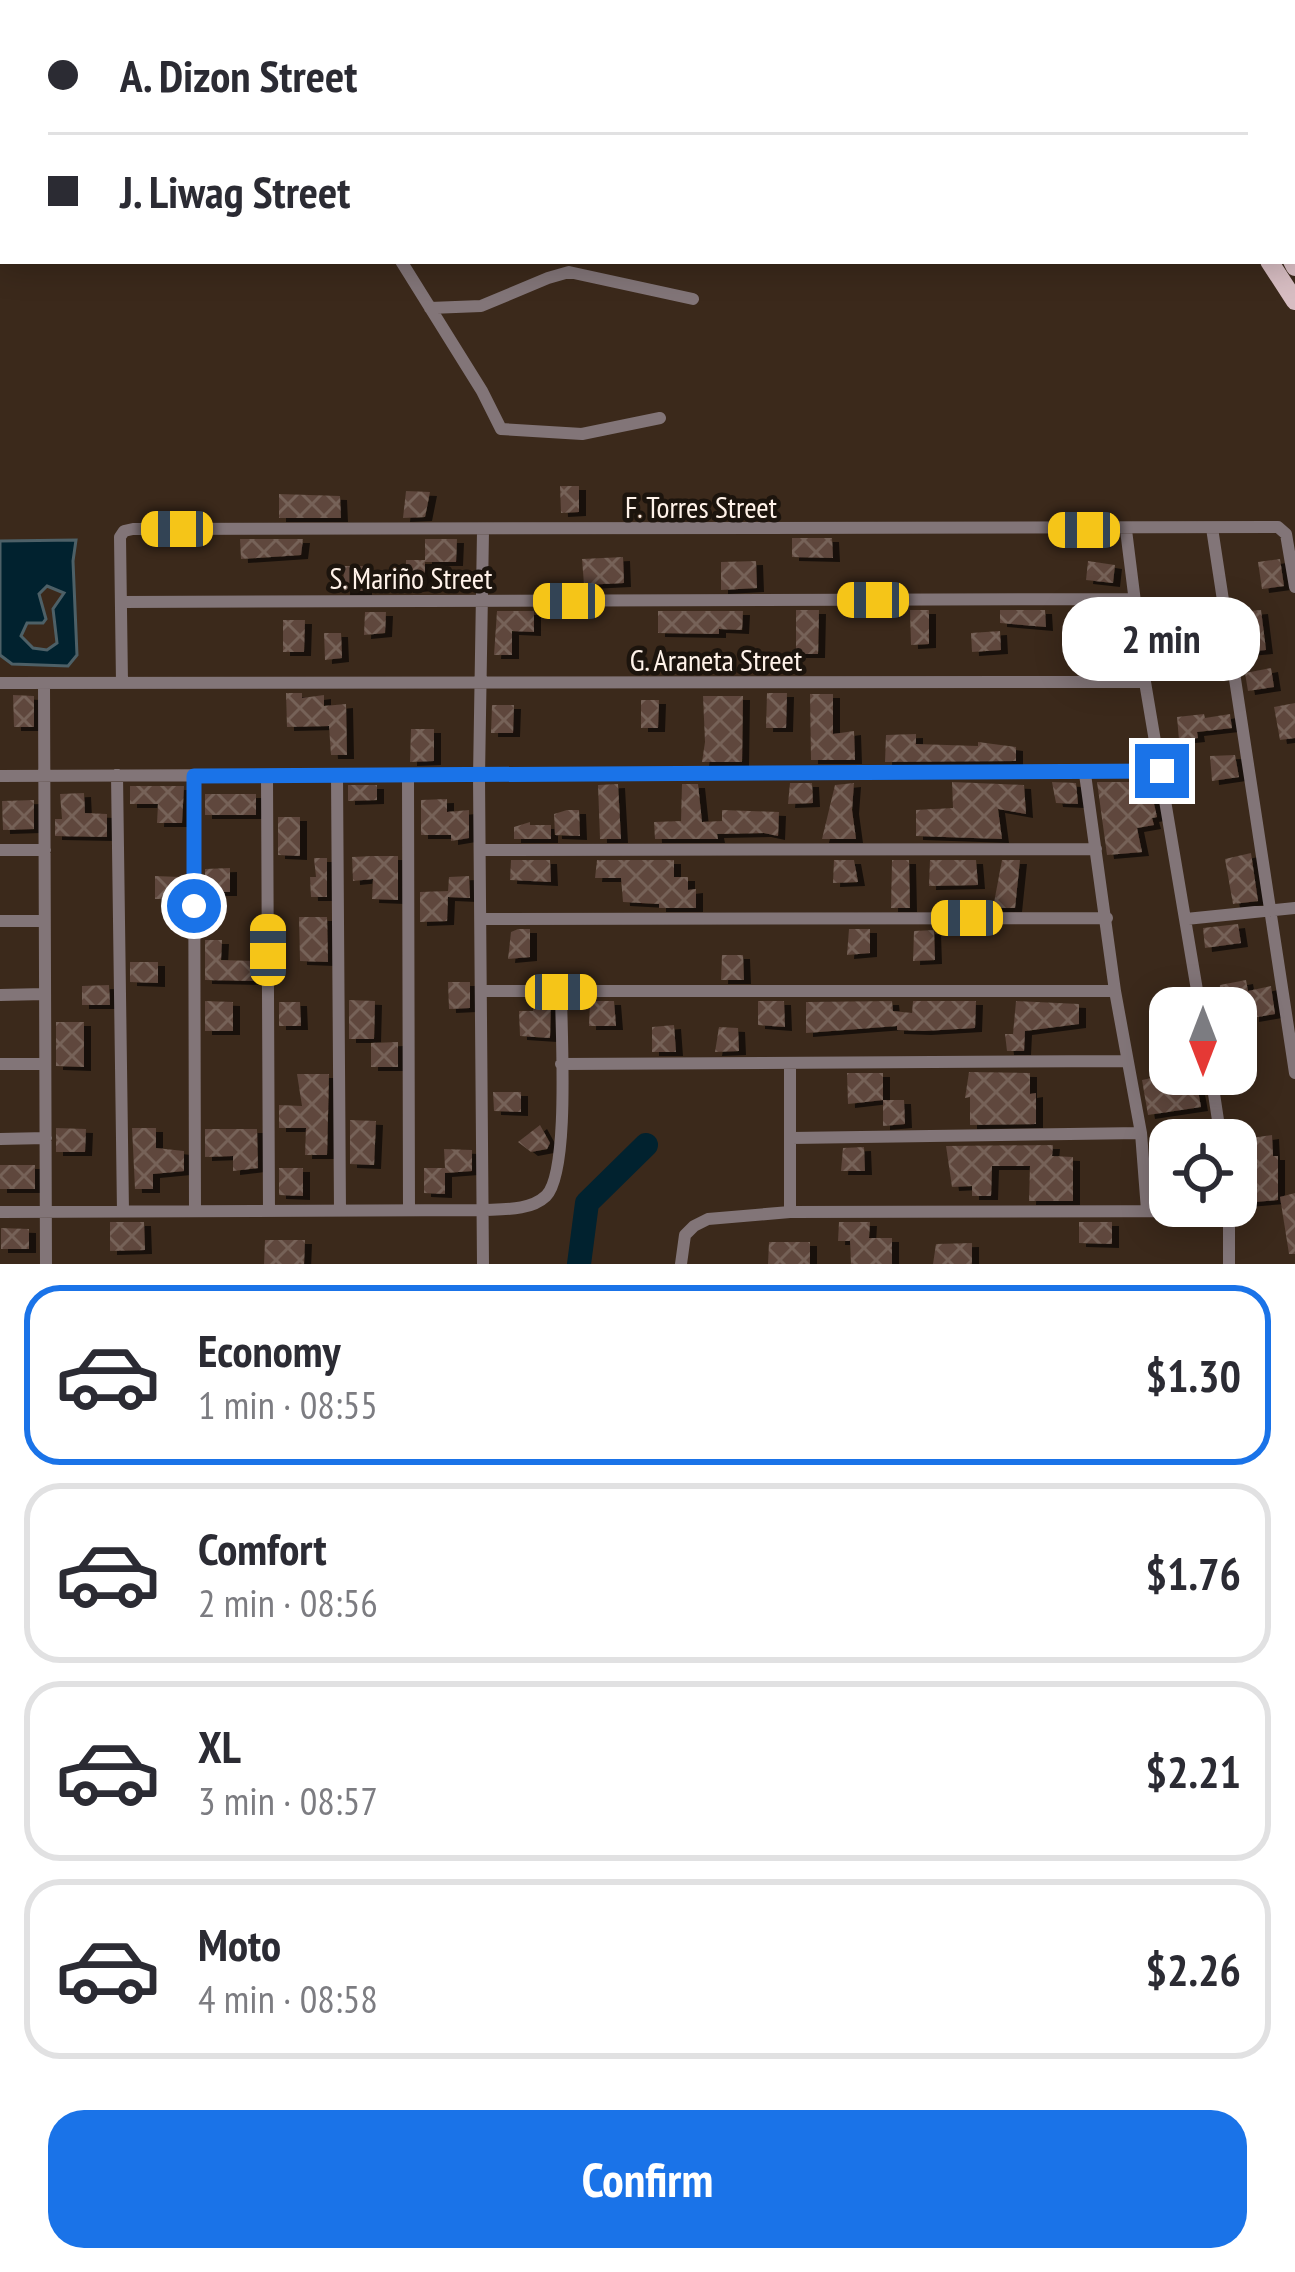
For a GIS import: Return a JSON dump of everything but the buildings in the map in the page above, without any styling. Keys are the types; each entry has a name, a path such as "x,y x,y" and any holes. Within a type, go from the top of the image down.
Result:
{"main road":[{"path":"1271,264 1295,301"}],"street":[{"path":"403,264 501,429 582,434 660,418"},
{"path":"430,308 481,306 569,272 693,298"},
{"name":"F. Torres Street","path":"122,602 120,537 124,531 1278,527 1286,535 1295,587"},
{"path":"1212,528 1295,1073"},
{"path":"483,530 479,777 483,1264"},
{"path":"1126,530 1145,682 1197,987"},
{"name":"S. Mariño Street","path":"122,602 1133,599"},
{"path":"122,602 122,683"},
{"name":"G. Araneta Street","path":"0,683 1145,682"},
{"path":"44,683 46,1264"},
{"path":"0,776 1162,771"},
{"path":"681,1264 685,1235 708,1220 790,1212 1147,1210 1141,1132 1115,991 1085,774"},
{"path":"117,775 123,1212"},
{"path":"194,776 195,1211"},
{"path":"337,776 340,1211"},
{"path":"267,777 269,1211"},
{"path":"408,777 409,1210"},
{"path":"481,850 1096,848"},
{"path":"0,850 45,850"},
{"path":"1186,919 1295,908"},
{"path":"482,919 1107,918"},
{"path":"0,922 44,921"},
{"path":"482,991 1115,991"},
{"path":"0,1212 482,1210 535,1204 549,1194 560,1162 561,992"},
{"path":"0,994 44,994"},
{"path":"560,1064 1127,1061"},
{"path":"0,1064 45,1064"},
{"path":"790,1065 790,1212"},
{"path":"791,1138 1141,1132"},
{"path":"0,1139 46,1138"},
{"path":"1229,1264 1230,1227"}],"water":[{"path":"76,540 77,655 68,666 12,664 0,655 0,541","holes":["47,586 64,593 53,609 57,643 47,650 33,648 21,636 27,623 46,619 39,594"]}],"waterway":[{"path":"579,1264 587,1203 646,1145"}],"route":[{"path":"194,906 194,776 1162,771"}]}
